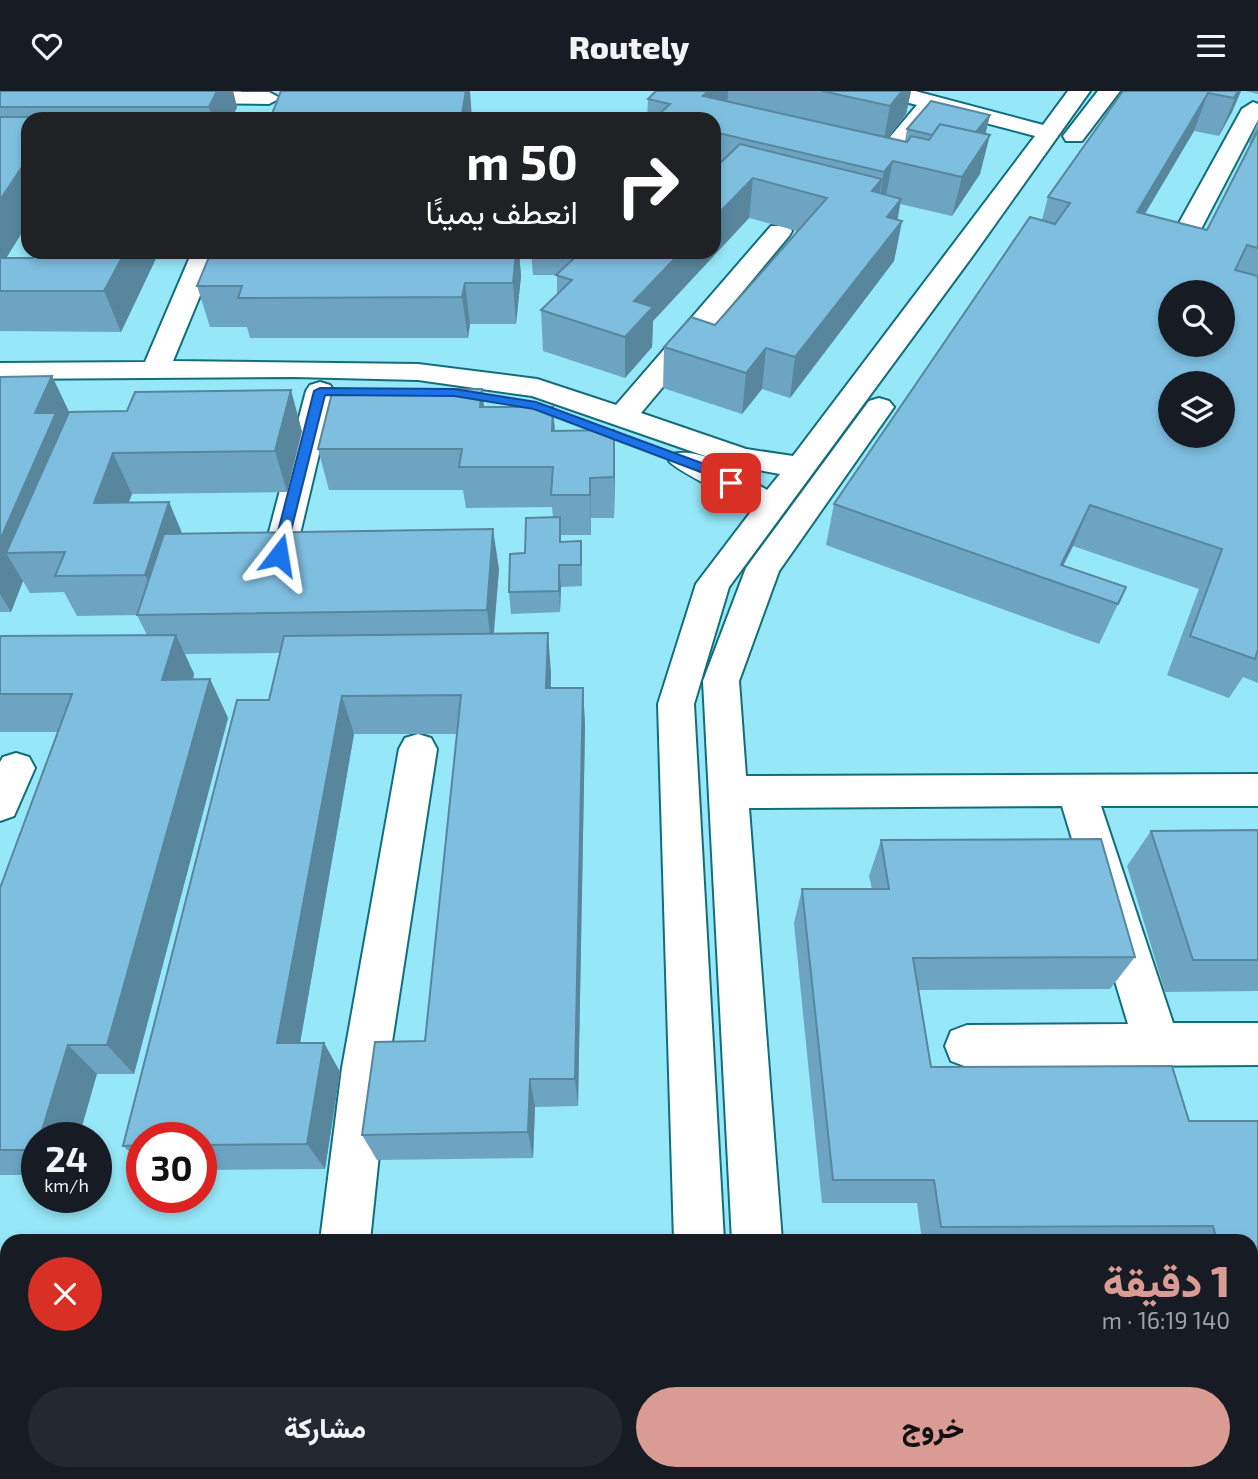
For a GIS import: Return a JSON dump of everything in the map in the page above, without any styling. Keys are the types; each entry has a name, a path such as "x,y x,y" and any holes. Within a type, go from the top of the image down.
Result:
{"street":[{"path":"890,91 1049,133"},
{"path":"699,1234 676,704 713,584 1079,91"},
{"path":"757,1234 721,681 763,568 1109,91"},
{"path":"162,99 271,94 264,112"},
{"path":"882,161 930,103"},
{"path":"1176,252 1256,110 1228,104"},
{"path":"855,155 907,167"},
{"path":"621,418 780,231"},
{"path":"155,371 200,263 223,274"},
{"path":"0,371 418,372 537,388 742,458 801,467"},
{"path":"0,390 454,392 536,405 710,471 772,506"},
{"path":"278,555 320,391"},
{"path":"346,1234 365,1069 418,749"},
{"path":"0,805 16,768"},
{"path":"728,792 1258,790"},
{"path":"1077,791 1157,1044"},
{"path":"967,1046 1258,1044"}],"building":[{"path":"0,91 217,91 209,107 0,107"},
{"path":"281,91 466,91 462,112 273,112"},
{"path":"656,91 708,91 703,96 907,142 911,136 929,140 940,124 990,135 962,177 893,161 884,172 721,134 721,112 661,112 670,104 648,99"},
{"path":"822,91 902,91 890,106"},
{"path":"1123,91 1238,91 1234,98 1208,93 1137,212 1207,230 1258,130 1258,248 1247,245 1235,270 1258,276 1258,649 1255,659 1190,636 1222,549 1090,505 1061,565 1126,587 1118,604 834,504 1030,217 1055,224 1070,203 1048,197"},
{"path":"931,101 990,115 976,132 940,124 932,135 907,129"},
{"path":"0,117 21,117 21,168 0,200"},
{"path":"740,144 882,179 872,191 901,199 887,217 902,221 795,357 766,348 746,373 664,347 691,317 715,325 827,198 753,178 721,211 721,162"},
{"path":"0,258 121,259 104,291 0,291"},
{"path":"208,259 515,259 513,283 465,283 462,297 238,298 242,286 197,286"},
{"path":"573,259 674,259 634,301 653,307 625,337 541,310 572,280 556,275"},
{"path":"52,376 35,413 56,413 0,540 0,377"},
{"path":"333,389 482,389 480,407 553,407 552,431 614,430 614,477 590,478 590,495 551,495 553,467 459,467 462,449 318,449"},
{"path":"291,390 275,451 113,453 94,503 169,502 145,575 55,576 65,552 6,553 69,412 127,411 135,392"},
{"path":"560,517 560,542 581,541 581,565 559,565 559,591 509,592 510,554 525,553 526,518"},
{"path":"493,529 487,610 137,615 164,534"},
{"path":"548,633 546,688 583,688 575,1079 530,1079 528,1132 362,1135 375,1042 425,1041 461,695 342,696 277,1043 324,1043 307,1144 217,1145 217,1122 129,1122 237,700 269,700 284,636"},
{"path":"176,635 162,680 210,679 107,1045 68,1045 45,1122 21,1122 21,1150 0,1150 0,888 72,694 0,694 0,636"},
{"path":"1258,830 1258,960 1193,960 1151,831"},
{"path":"1101,839 1135,957 913,958 931,1067 1172,1066 1189,1121 1258,1121 1258,1234 1215,1234 1213,1226 941,1227 934,1180 833,1180 802,889 889,889 881,840"}],"route":[{"path":"279,555 320,391 454,392 536,405 710,471 731,483"}]}
